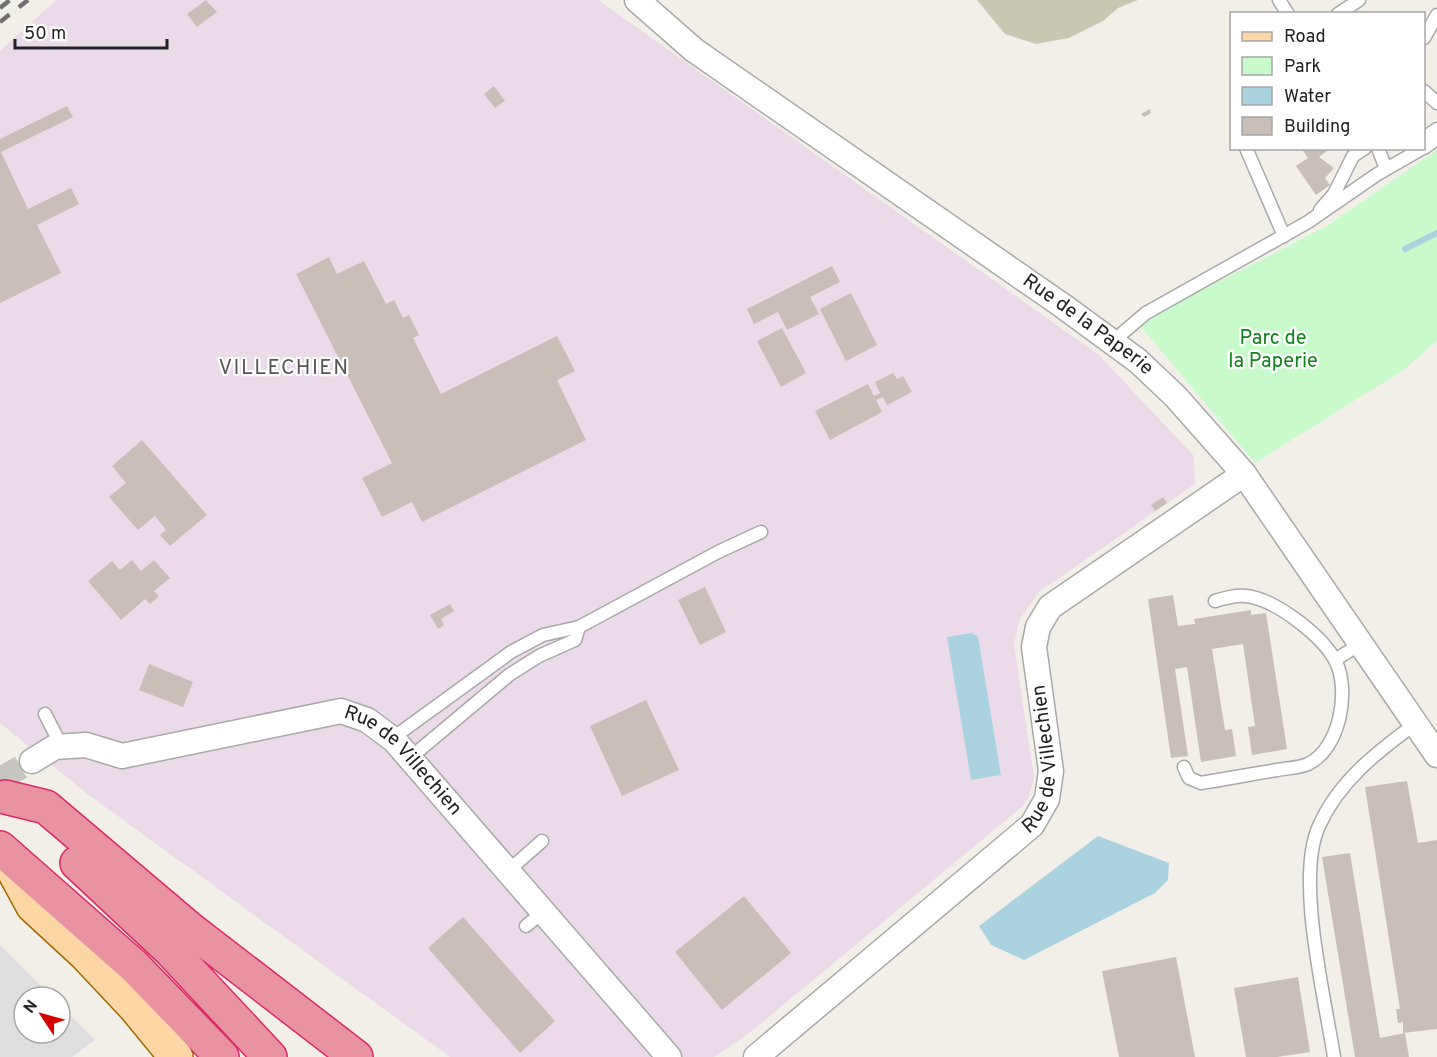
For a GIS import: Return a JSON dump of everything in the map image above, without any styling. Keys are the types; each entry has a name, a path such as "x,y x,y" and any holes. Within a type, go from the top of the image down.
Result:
{"highway":[{"path":"2,795 170,950 270,1057"},
{"path":"2,795 46,807 190,929 356,1057"},
{"path":"2,850 134,966 222,1057"}],"main road":[{"path":"2,850 33,906 85,954 135,1007 176,1057"}],"street":[{"name":"Rue de la Paperie","path":"637,0 670,31 702,56 1112,342 1176,397 1244,474 1437,755"},
{"name":"Rue de Villechien","path":"756,1057 1032,825 1047,799 1051,771 1034,647 1038,627 1050,607 1244,474"},
{"name":"Rue de Villechien","path":"32,761 55,747 86,745 122,756 341,711 367,720 394,740 509,870 535,919 669,1057"}],"lane":[{"path":"1341,12 1359,0"},
{"path":"1425,36 1437,15"},
{"path":"1425,92 1437,103"},
{"path":"1247,150 1284,236"},
{"path":"1311,220 1334,194 1353,156 1362,150"},
{"path":"1379,150 1386,169"},
{"path":"1112,342 1146,314 1211,274 1311,220 1386,169 1419,150"},
{"path":"394,740 401,732 511,652 543,634 579,627 718,552 761,532"},
{"path":"1184,767 1190,778 1201,783 1308,764 1326,749 1338,727 1341,713 1340,675 1335,660 1313,633 1263,600 1236,596 1215,601"},
{"path":"410,758 509,675 539,656 575,640 579,627"},
{"path":"1335,660 1360,644"},
{"path":"45,714 62,747"},
{"path":"1334,1057 1309,886 1312,846 1326,810 1356,772 1375,753 1415,724"},
{"path":"509,870 542,841"}],"shaded area":[{"path":"56,0 598,0 1099,355 1194,456 1195,484 1039,592 1020,619 1014,644 1034,778 1029,797 1022,807 748,1034 714,1057 450,1057 90,796 0,723 0,51"},
{"path":"977,0 1138,0 1118,8 1103,21 1069,38 1036,44 1005,34"},
{"path":"0,945 40,985 12,985 12,1045 72,1045 72,1017 95,1040 72,1057 0,1057"}],"green space":[{"name":"Parc de la Paperie","path":"1437,150 1437,340 1405,369 1255,463 1138,323 1325,227"}],"water":[{"path":"972,633 978,637 1001,775 971,780 947,637"},
{"path":"1098,836 1169,863 1168,880 1155,893 1024,960 991,945 979,926"}],"building":[{"path":"206,0 217,12 197,27 187,14"},
{"path":"494,86 505,101 495,108 484,94"},
{"path":"67,106 73,117 1,152 28,209 71,188 79,204 37,225 61,273 0,303 0,139"},
{"path":"1150,109 1151,113 1144,117 1141,114"},
{"path":"1302,150 1328,150 1319,157 1334,168 1325,178 1330,185 1316,195 1296,166 1308,158"},
{"path":"329,257 337,274 364,261 386,304 394,300 403,318 409,315 419,335 413,338 441,394 557,336 575,371 557,380 586,440 422,522 412,502 382,517 362,478 392,463 296,274"},
{"path":"832,266 840,282 810,297 819,314 787,330 778,312 754,324 747,309"},
{"path":"851,293 877,345 846,361 820,309"},
{"path":"782,328 806,373 781,387 757,341"},
{"path":"893,373 897,379 903,376 912,392 887,405 883,397 876,400 882,412 830,440 815,411 868,384 874,396 880,393 875,382"},
{"path":"142,440 207,515 170,546 160,535 166,530 155,516 138,530 109,497 126,483 112,466"},
{"path":"1163,497 1167,503 1155,511 1151,505"},
{"path":"132,560 141,571 154,560 170,578 154,591 159,596 150,604 145,599 121,620 88,581 112,561 120,570"},
{"path":"705,587 726,632 700,645 678,600"},
{"path":"1173,595 1178,626 1195,624 1194,619 1251,610 1251,615 1266,613 1287,749 1252,755 1248,727 1255,726 1243,644 1212,649 1225,730 1232,729 1236,756 1201,762 1187,667 1175,669 1188,756 1171,758 1148,599"},
{"path":"450,604 454,611 441,619 444,625 438,629 430,615"},
{"path":"149,664 193,682 183,707 139,690"},
{"path":"646,700 679,770 622,796 590,726"},
{"path":"1407,781 1418,843 1437,840 1437,1029 1403,1033 1403,1022 1398,1023 1396,1009 1400,1009 1365,787"},
{"path":"1350,853 1380,1038 1405,1033 1409,1057 1355,1057 1322,857"},
{"path":"744,896 791,953 722,1010 675,952"},
{"path":"463,917 555,1021 520,1053 428,948"},
{"path":"1176,957 1195,1057 1119,1057 1102,971"},
{"path":"1298,977 1310,1052 1277,1057 1246,1057 1234,988"}],"waterway":[{"path":"1405,249 1437,233"}],"tunnel":[{"path":"0,779 32,761"}],"railway":[{"path":"0,8 10,0"},
{"path":"0,22 28,0"}],"district":[{"name":"VILLECHIEN","path":"284,368"}]}
